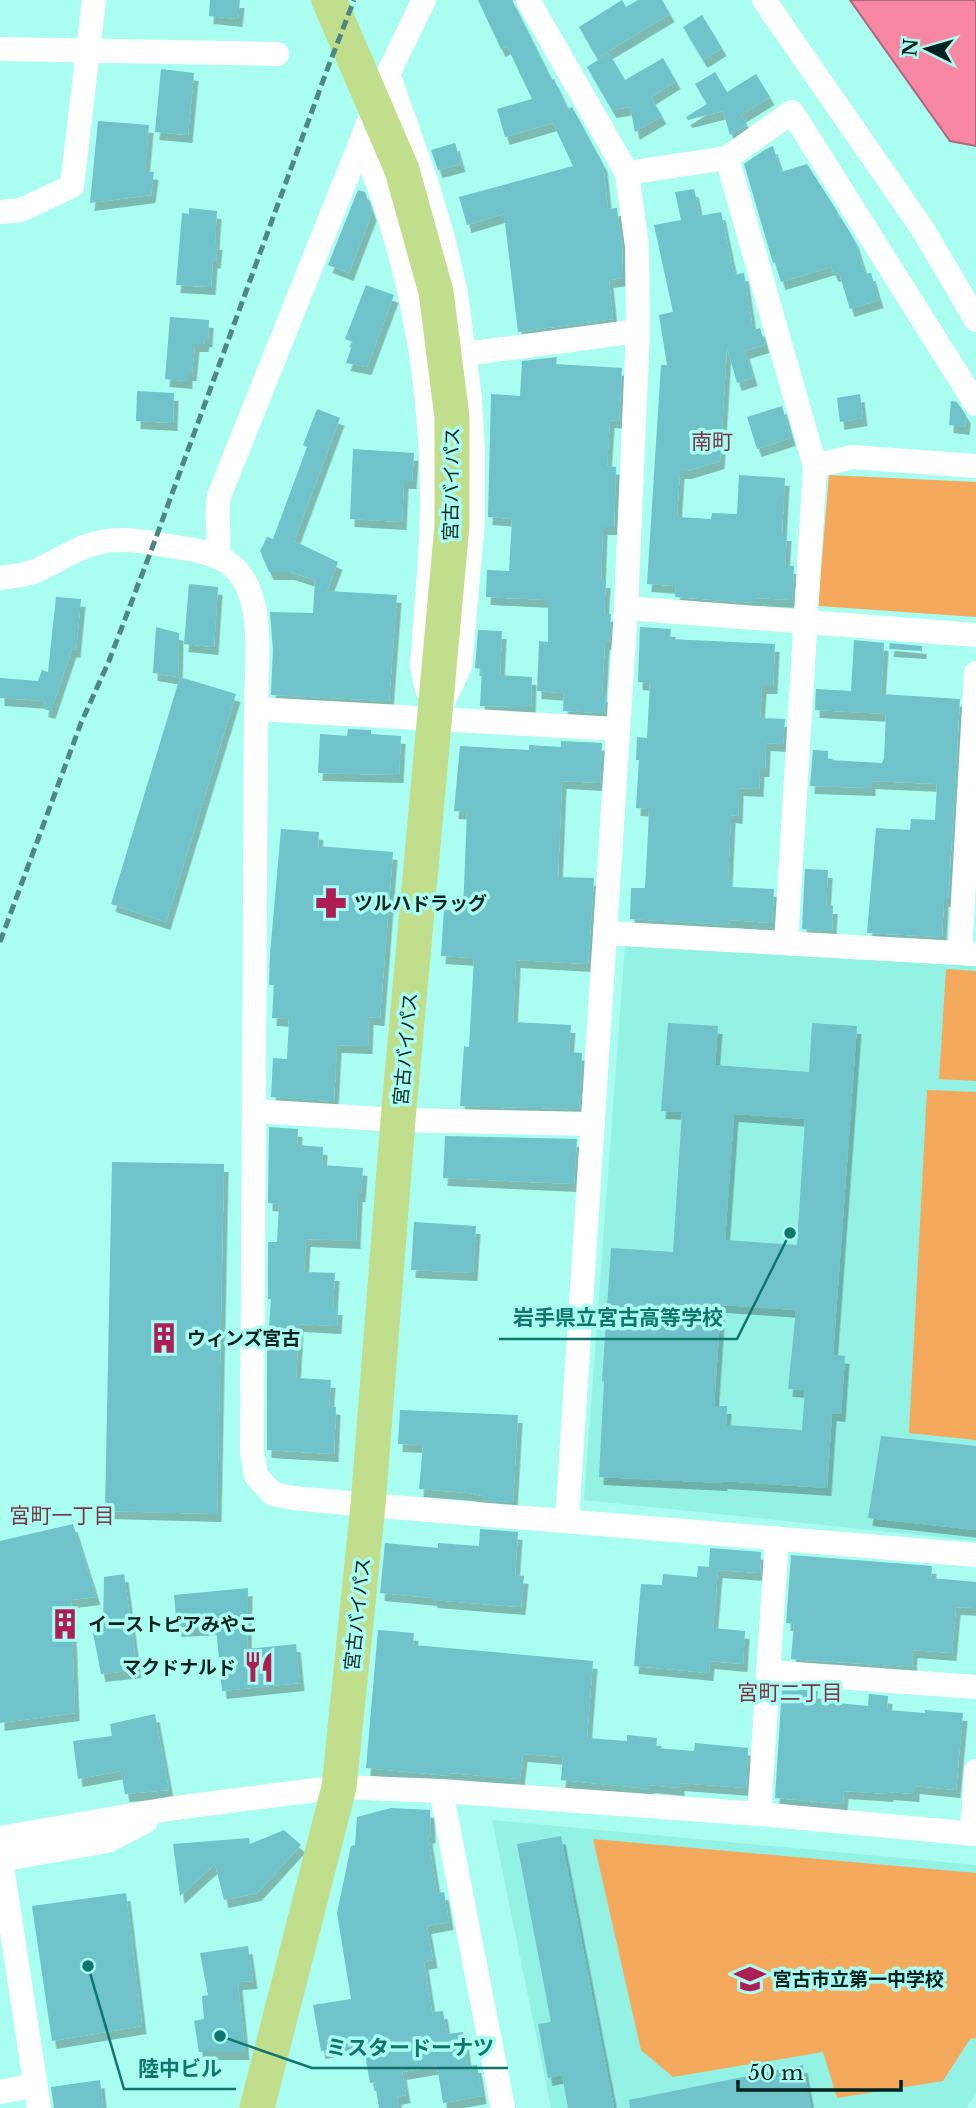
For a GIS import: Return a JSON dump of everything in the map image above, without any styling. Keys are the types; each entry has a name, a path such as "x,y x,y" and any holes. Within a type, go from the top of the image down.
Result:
{"highway":[{"name":"宮古バイパス","path":"257,2108 339,1787 368,1505 398,1120 452,525 452,417 436,292 402,170 329,0"}],"street":[{"path":"0,212 21,210 72,186 94,0"},
{"path":"217,557 219,540 216,512 219,496 388,74 424,0"},
{"path":"528,0 627,173 638,246 638,331 626,608 567,1520"},
{"path":"764,0 922,228 976,320"},
{"path":"0,49 277,54"},
{"path":"388,74 428,184 444,242 466,354 473,453 472,535 460,666 435,720"},
{"path":"627,173 727,158 792,112 976,404"},
{"path":"362,144 378,182 398,250 424,379 431,440 432,505 422,667 435,720"},
{"path":"727,158 815,466 786,943"},
{"path":"466,354 638,331"},
{"path":"815,466 852,457 976,466"},
{"path":"0,578 39,570 73,551 105,541 140,541 189,549 226,562 239,573 254,605 256,709 252,1451 256,1476 273,1494 368,1505 976,1555"},
{"path":"626,608 976,635"},
{"path":"605,933 968,953 976,673"},
{"path":"256,709 618,729"},
{"path":"254,1111 398,1120 593,1124"},
{"path":"759,1814 777,1538"},
{"path":"768,1672 976,1687"},
{"path":"0,1838 168,1809 339,1787 441,1791 759,1814 974,1834 976,1771"},
{"path":"441,1791 503,2108"},
{"path":"0,2092 37,2097 0,1860 107,1841 168,1809"}],"shaded area":[{"path":"850,0 976,0 976,146 950,141"},
{"path":"829,475 976,482 976,617 818,606"},
{"path":"625,945 976,966 976,1541 584,1500"},
{"path":"946,969 976,971 976,1081 939,1079"},
{"path":"927,1090 976,1092 976,1440 909,1433"},
{"name":"宮古市立第一中学校","path":"492,1820 976,1865 976,2094 966,2108 551,2108"},
{"name":"宮古市立第一中学校","path":"593,1839 976,1873 976,2038 970,2039 943,2081 837,2098 823,2052 673,2077 641,2050"}],"building":[{"path":"210,0 240,0 238,19 209,16"},
{"path":"478,0 512,0 568,109 572,107 603,164 608,209 617,208 622,247 623,278 609,280 613,319 518,332 504,214 467,225 459,197 573,166 553,123 505,137 497,109 532,99 507,46 501,49"},
{"path":"622,0 626,7 638,0 662,0 670,14 597,58 579,27"},
{"path":"702,15 722,48 703,60 683,27"},
{"path":"609,53 625,80 663,58 676,81 651,97 662,116 635,132 630,107 612,110 587,67"},
{"path":"161,69 194,73 188,135 155,132"},
{"path":"715,72 727,92 756,74 770,97 741,115 747,125 730,135 723,111 688,120 686,117 707,104 695,84"},
{"path":"98,121 149,125 145,171 154,172 151,195 90,203"},
{"path":"455,143 461,164 438,170 431,150"},
{"path":"773,146 781,172 807,164 854,239 865,274 871,273 879,300 850,309 839,273 834,274 831,267 781,282 744,164"},
{"path":"694,189 700,216 721,212 734,275 744,273 753,330 760,328 765,345 745,351 753,378 737,383 727,348 720,461 680,471 677,517 711,519 712,513 737,514 739,475 785,478 782,533 787,533 785,566 794,566 792,600 757,598 757,603 675,597 676,586 647,584 661,365 667,365 659,315 673,312 654,225 681,220 675,192"},
{"path":"358,190 365,192 372,213 349,273 328,265"},
{"path":"189,208 217,211 215,242 218,242 216,261 213,260 211,287 176,285 182,213 189,214"},
{"path":"366,285 394,295 367,367 346,363 353,342 345,339"},
{"path":"170,317 209,320 208,339 205,339 204,344 195,344 192,373 188,373 188,381 165,379"},
{"path":"557,357 556,364 622,368 619,421 610,420 607,466 616,467 614,527 603,527 601,580 606,580 604,614 611,614 609,642 605,642 602,694 606,694 604,713 563,711 564,693 537,691 539,641 548,642 548,600 486,597 487,570 509,571 512,519 488,517 491,394 520,396 522,361"},
{"path":"137,391 174,393 173,423 136,421"},
{"path":"860,394 863,418 840,422 837,398"},
{"path":"951,401 957,402 966,415 965,427 949,425"},
{"path":"782,406 791,438 757,449 747,417"},
{"path":"317,409 340,418 294,541 338,562 327,591 397,595 389,701 271,695 273,650 270,612 313,613 315,580 290,572 269,572 260,551 267,537 273,539 307,447 303,445"},
{"path":"353,449 414,453 412,481 404,481 402,522 350,519"},
{"path":"189,584 218,587 214,647 184,644"},
{"path":"56,597 81,599 76,650 72,649 51,711 44,709 45,701 0,698 0,678 38,681 42,670 48,672"},
{"path":"156,627 179,633 178,677 153,673"},
{"path":"640,627 671,629 670,639 775,644 773,686 762,686 760,718 785,719 783,744 766,743 765,769 760,769 759,789 739,788 738,816 731,815 728,880 732,880 732,887 774,889 772,923 730,920 729,925 630,919 631,888 645,888 649,809 636,808 639,760 636,760 637,737 647,738 650,683 638,682"},
{"path":"478,630 502,631 500,675 532,677 531,707 480,706 482,669 475,668"},
{"path":"854,640 884,643 881,694 960,699 949,886 948,899 944,899 942,937 867,933 876,828 910,830 911,819 935,820 937,784 871,781 871,788 810,786 813,750 828,751 828,760 882,763 884,758 886,714 815,710 816,689 851,691"},
{"path":"890,643 922,646 922,651 889,649"},
{"path":"180,677 236,694 166,922 111,904"},
{"path":"348,729 401,736 399,775 318,773 320,734 347,736"},
{"path":"561,741 602,743 600,783 562,781 558,877 594,878 588,964 516,960 513,1022 571,1025 569,1052 582,1053 579,1109 460,1106 464,1046 469,1047 474,958 441,956 444,910 463,911 467,812 454,811 460,746 529,750 529,745 561,747"},
{"path":"281,829 319,832 318,846 393,852 380,1018 369,1017 368,1046 337,1045 334,1101 271,1097 273,1058 287,1059 289,1019 272,1018 274,985 269,985"},
{"path":"805,869 828,870 826,906 833,906 832,931 802,929"},
{"path":"668,1023 718,1026 715,1065 809,1072 812,1023 857,1026 833,1355 845,1356 841,1414 832,1413 827,1488 599,1477 611,1248 673,1252 682,1112 661,1111","holes":["734,1114 805,1119 797,1245 725,1240","721,1305 796,1310 788,1389 805,1390 802,1430 726,1425 727,1406 714,1406"]},
{"path":"269,1127 298,1129 297,1145 323,1147 322,1165 363,1168 361,1194 358,1194 356,1241 306,1239 304,1272 335,1273 333,1307 338,1307 337,1326 299,1324 296,1378 331,1380 329,1406 336,1407 334,1454 267,1450 267,1352 271,1299 268,1299 268,1242 277,1242 279,1204 268,1203"},
{"path":"445,1136 577,1139 574,1184 443,1178"},
{"name":"ウィンズ宮古","path":"112,1162 224,1164 217,1514 105,1511"},
{"path":"414,1222 476,1226 473,1273 411,1270"},
{"path":"400,1410 518,1415 513,1502 483,1500 483,1496 469,1493 419,1489 423,1445 398,1444"},
{"path":"881,1436 976,1446 976,1530 868,1518"},
{"name":"イーストピアみやこ","path":"73,1524 96,1597 71,1600 75,1713 0,1723 0,1541"},
{"path":"480,1529 518,1532 515,1575 524,1576 521,1607 380,1593 385,1543 438,1548 438,1543 479,1546"},
{"path":"710,1548 761,1552 760,1573 718,1570 713,1628 745,1631 743,1664 710,1661 709,1673 634,1666 641,1584 662,1585 663,1574 697,1577 698,1566 709,1567"},
{"path":"791,1555 932,1566 931,1578 976,1582 976,1608 956,1607 952,1653 913,1650 912,1667 791,1659 794,1624 786,1623"},
{"path":"124,1574 137,1670 101,1674 93,1633 103,1631 104,1577"},
{"path":"248,1588 247,1649 296,1644 300,1683 222,1691 216,1627 177,1629 174,1595"},
{"path":"378,1630 414,1633 413,1645 593,1661 587,1738 627,1741 627,1735 657,1738 656,1748 694,1751 695,1743 748,1748 746,1788 680,1783 680,1788 650,1785 650,1789 561,1780 563,1757 523,1754 520,1779 366,1768"},
{"path":"782,1688 818,1691 817,1701 868,1706 869,1694 888,1696 887,1710 963,1713 956,1790 915,1786 915,1794 844,1791 843,1804 775,1798"},
{"path":"155,1714 169,1790 125,1794 121,1771 78,1779 73,1741 112,1736 110,1724"},
{"path":"391,1808 430,1810 431,1835 428,1836 437,1893 444,1892 449,1922 427,1926 433,1960 424,1962 432,2012 443,2011 447,2034 463,2032 468,2066 477,2065 482,2096 443,2103 437,2066 402,2072 406,2095 397,2097 399,2108 379,2108 375,2082 370,2083 363,2044 321,2051 313,2005 351,1999 337,1913 351,1846 355,1845 357,1817"},
{"path":"284,1830 301,1845 257,1893 224,1900 215,1864 180,1896 173,1844 249,1838 250,1844"},
{"path":"561,1836 614,2108 568,2108 562,2075 548,2078 538,2024 551,2022 517,1844"},
{"path":"126,1893 142,2026 52,2041 32,1906"},
{"path":"248,1946 253,1981 238,1982 245,2052 199,2052 194,2021 204,2019 202,1996 208,1995 200,1953"},
{"path":"803,2065 811,2108 630,2108 629,2100"},
{"path":"100,2080 103,2108 54,2108 51,2087"}],"railway":[{"path":"0,942 81,723 109,661 154,543 354,0"}],"place":[{"name":"ツルハドラッグ","path":"331,903"},
{"name":"岩手県立宮古高等学校","path":"790,1233"},
{"name":"ウィンズ宮古","path":"164,1338"},
{"name":"イーストピアみやこ","path":"65,1624"},
{"name":"マクドナルド","path":"259,1667"},
{"name":"陸中ビル","path":"88,1966"},
{"name":"宮古市立第一中学校","path":"750,1979"},
{"name":"ミスタードーナツ","path":"220,2036"}],"district":[{"name":"南町","path":"712,442"},
{"name":"宮町一丁目","path":"62,1516"},
{"name":"宮町二丁目","path":"790,1693"}]}
